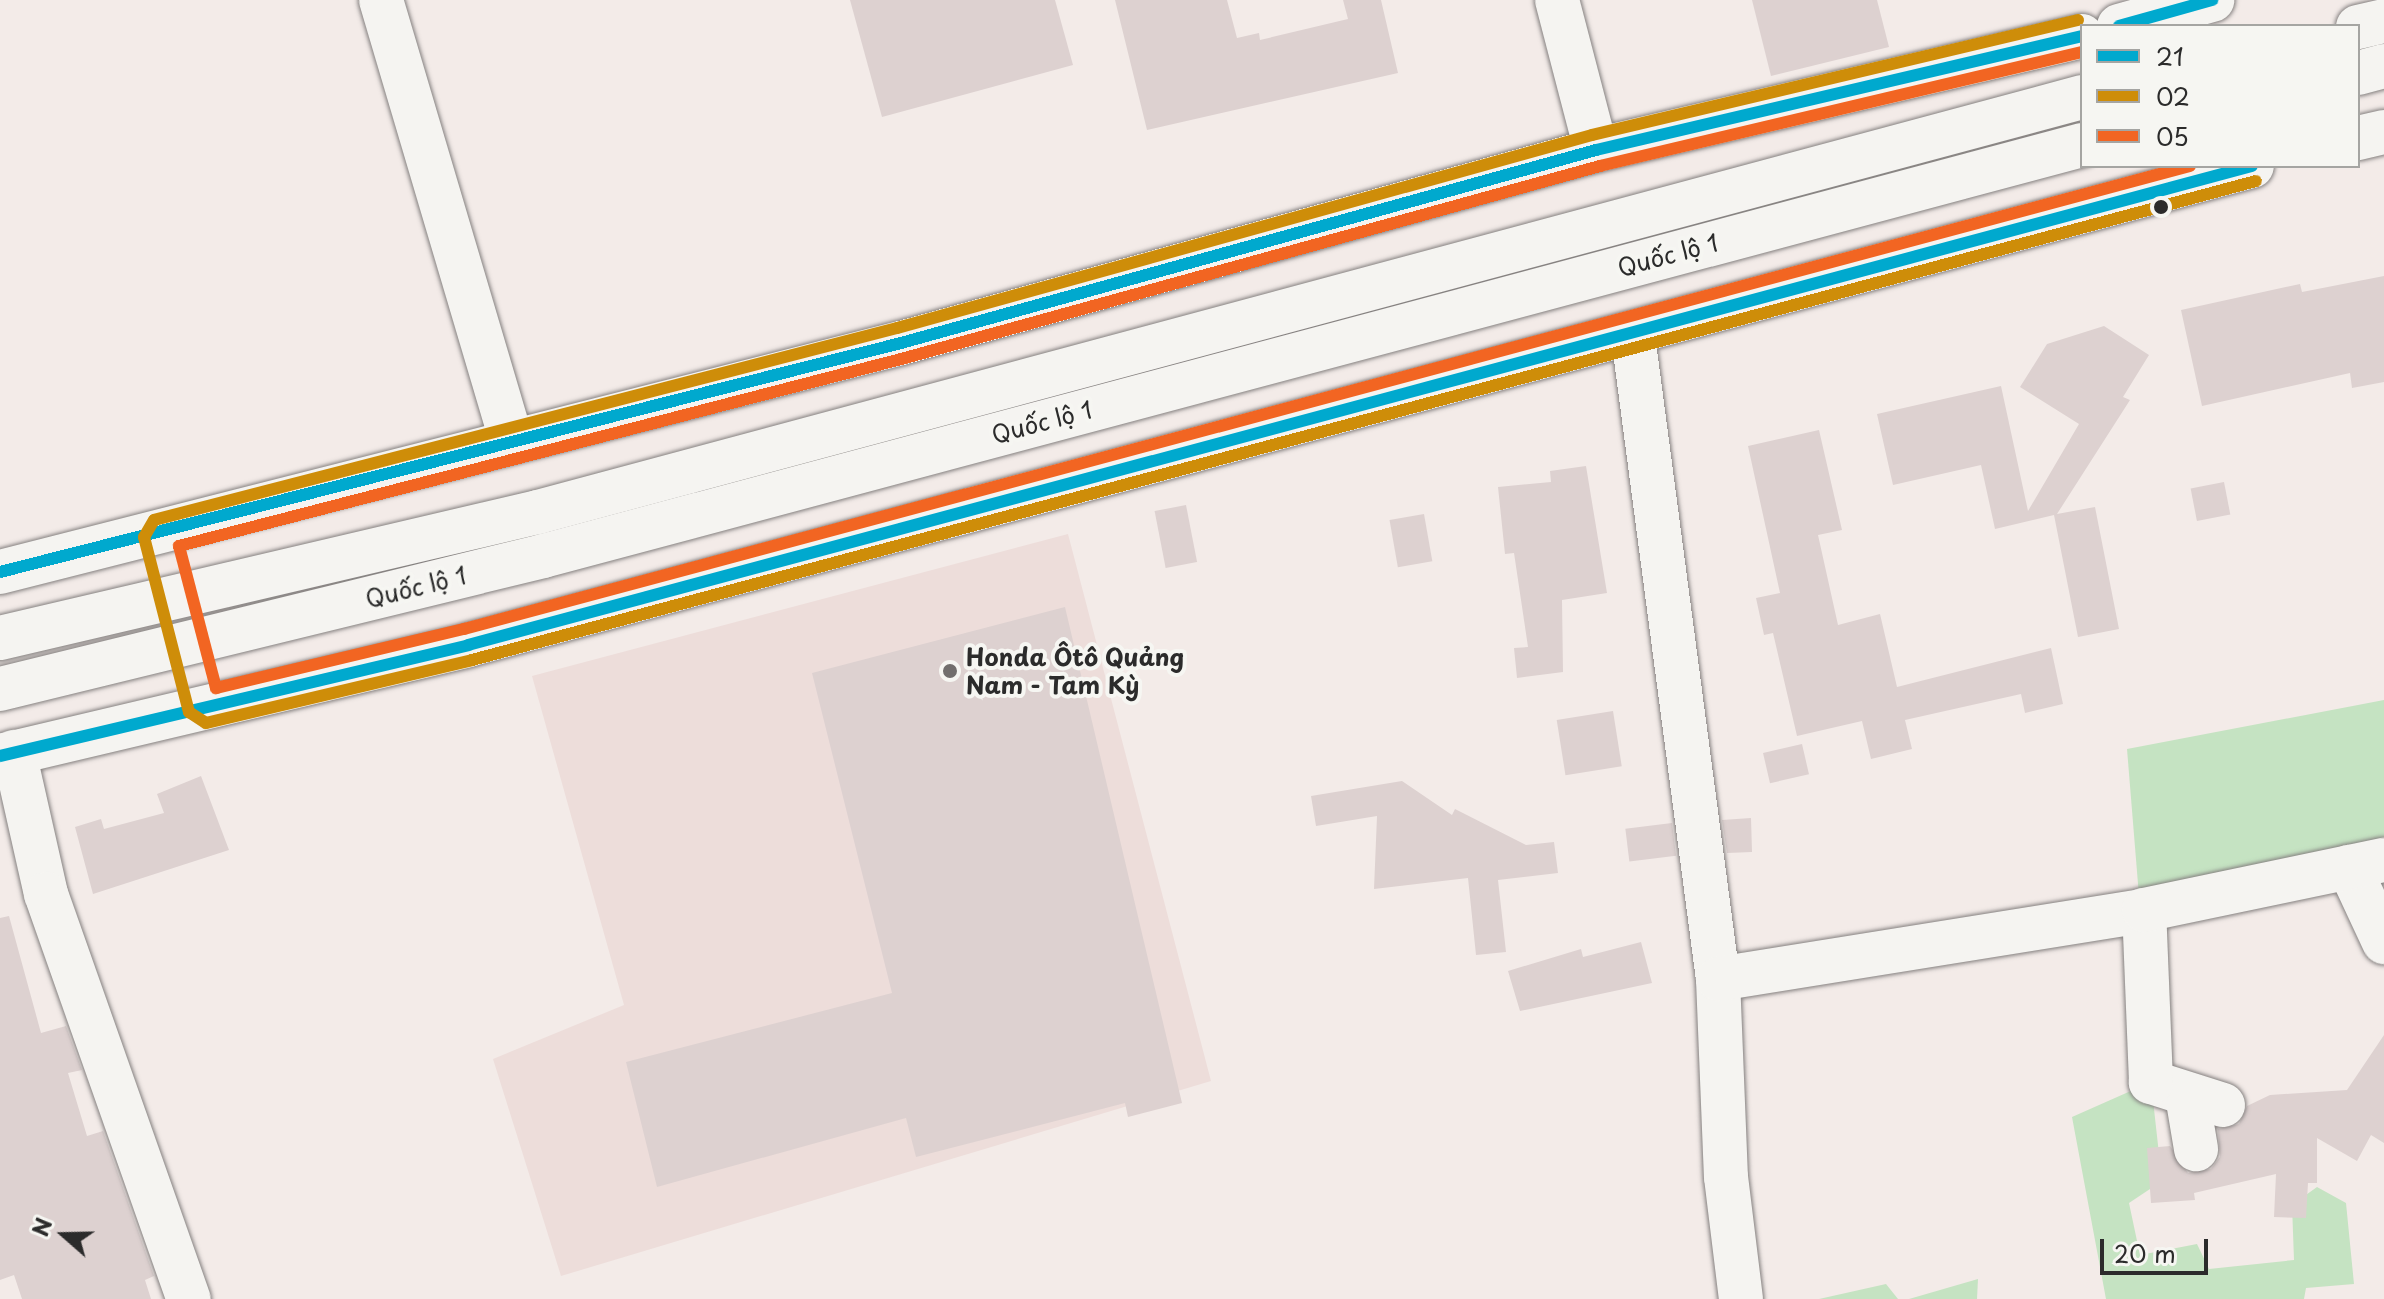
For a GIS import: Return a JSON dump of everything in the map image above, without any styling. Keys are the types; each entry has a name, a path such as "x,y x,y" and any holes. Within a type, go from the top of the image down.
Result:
{"main road":[{"path":"381,0 512,441"},
{"path":"1557,0 1596,150"},
{"path":"2126,24 2212,0"},
{"path":"2360,27 2384,21"},
{"path":"0,572 160,535 512,441 901,343 1596,150 1808,98 2038,49 2080,37"},
{"path":"2038,49 2068,101"},
{"path":"2360,72 2384,66"},
{"path":"1808,98 1826,163"},
{"name":"Quốc lộ 1","path":"0,638 538,512 1826,163 2068,101"},
{"path":"2360,138 2384,132"},
{"name":"Quốc lộ 1","path":"0,689 189,643 2080,146"},
{"path":"189,1299 46,894 7,754 468,645 1633,336 2245,168"},
{"path":"1633,336 1718,979 1726,1177 1741,1299"},
{"path":"901,343 915,411"},
{"path":"160,535 204,707"},
{"path":"1718,979 2153,909 2367,864 2384,942"},
{"path":"2153,909 2144,910 2151,1082 2205,1100 2196,1149"}],"shaded area":[{"path":"1068,534 1211,1081 561,1276 493,1059 624,1005 532,676"}],"green space":[{"path":"2384,700 2384,840 2139,896 2127,749"},
{"path":"2151,1082 2162,1181 2129,1203 2140,1255 2197,1244 2209,1269 2294,1260 2292,1205 2317,1187 2346,1203 2354,1284 2306,1288 2304,1299 2106,1299 2072,1117"},
{"path":"1978,1279 1977,1299 1909,1299"},
{"path":"1886,1284 1898,1299 1819,1299"}],"building":[{"path":"850,0 1055,0 1073,65 882,117"},
{"path":"1115,0 1227,0 1237,38 1259,33 1260,40 1348,19 1343,0 1381,0 1398,73 1147,130"},
{"path":"1752,0 1877,0 1889,47 1771,76"},
{"path":"2384,276 2384,382 2352,388 2350,373 2202,406 2181,310 2300,284 2302,292"},
{"path":"2104,326 2149,355 2123,397 2130,400 2057,514 2095,507 2119,629 2078,637 2054,515 1995,529 1981,465 1893,485 1877,414 2001,386 2028,511 2079,424 2020,387 2047,344"},
{"path":"1819,430 1842,530 1818,535 1838,625 1880,614 1897,687 2051,648 2063,704 2025,713 2021,694 1905,720 1912,749 1871,759 1862,721 1797,736 1773,633 1764,635 1756,598 1780,593 1748,446"},
{"path":"1586,466 1607,593 1562,600 1563,672 1517,678 1514,648 1528,647 1514,553 1505,554 1498,487 1551,482 1550,471"},
{"path":"2224,482 2230,514 2197,521 2191,488"},
{"path":"1186,505 1197,562 1166,568 1155,511"},
{"path":"1424,514 1432,561 1398,567 1390,520"},
{"path":"1065,607 1182,1103 1128,1117 1125,1103 916,1157 906,1118 657,1187 626,1062 892,993 812,673"},
{"path":"1613,711 1622,766 1565,775 1557,720"},
{"path":"1802,744 1809,774 1770,783 1763,753"},
{"path":"201,776 229,850 93,894 75,827 101,819 104,829 164,813 157,794"},
{"path":"1402,781 1452,815 1455,809 1526,845 1554,842 1558,873 1498,880 1506,952 1476,955 1468,878 1374,889 1377,816 1316,826 1311,796"},
{"path":"1751,818 1752,852 1727,853 1722,820"},
{"path":"1672,823 1676,856 1629,861 1625,829"},
{"path":"9,916 41,1033 66,1026 82,1070 68,1073 87,1136 103,1131 154,1276 145,1280 151,1299 22,1299 14,1275 0,1280 0,918"},
{"path":"1641,942 1652,983 1520,1011 1508,971 1581,949 1583,957"},
{"path":"2384,1035 2384,1143 2371,1135 2357,1161 2317,1138 2317,1183 2308,1183 2306,1218 2274,1217 2276,1174 2194,1193 2195,1200 2151,1203 2147,1148 2170,1146 2188,1173 2211,1169 2220,1157 2218,1129 2239,1124 2247,1106 2270,1095 2347,1090"}],"transit line":[{"name":"21","path":"2126,24 2212,0"},
{"name":"02","path":"2078,20 1592,135 897,328 154,520 144,537 189,712 206,723 472,660 2256,181"},
{"name":"21","path":"0,572 901,343 1596,150 2080,36"},
{"name":"05","path":"2080,52 1600,166 905,358 179,546 216,688 464,629 2183,168"},
{"name":"21","path":"0,756 468,645 2245,168"}],"place":[{"name":"Honda Ôtô Quảng Nam - Tam Kỳ","path":"950,671"}]}
